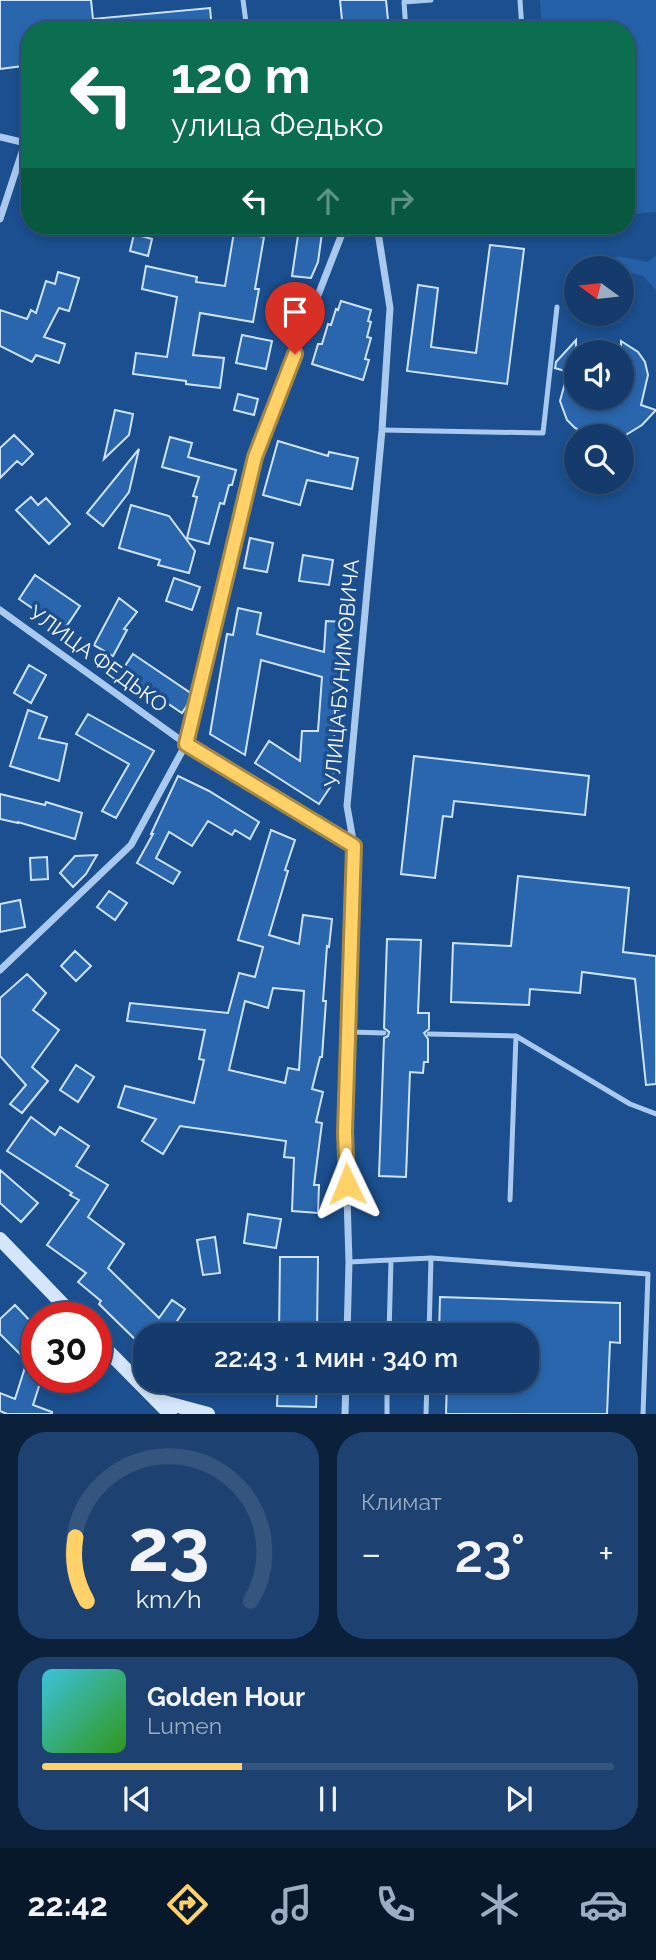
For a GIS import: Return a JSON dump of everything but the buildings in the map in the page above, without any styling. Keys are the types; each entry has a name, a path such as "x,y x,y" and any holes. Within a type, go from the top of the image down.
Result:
{"main road":[{"path":"0,1239 61,1302"},
{"path":"112,1356 170,1414"},
{"path":"155,1400 208,1414"}],"street":[{"path":"0,137 21,142"},
{"path":"0,219 21,160"},
{"path":"0,970 131,845 186,744 255,457 341,235"},
{"name":"УЛИЦА БУНИМОВИЧА","path":"347,1323 349,1262 345,1132 354,846 347,806 382,430 390,308 378,235"},
{"name":"УЛИЦА ФЕДЬКО","path":"0,610 186,744 354,846"},
{"path":"345,1414 346,1393"}],"lane":[{"path":"243,0 246,21"},
{"path":"405,21 404,2 431,0"},
{"path":"520,0 521,21"},
{"path":"382,430 543,433 557,307"},
{"path":"350,1032 384,1032"},
{"path":"429,1034 516,1036 630,1104 656,1114"},
{"path":"510,1200 516,1036"},
{"path":"349,1262 431,1258 648,1274 643,1414"},
{"path":"429,1323 431,1258"},
{"path":"389,1323 391,1260"},
{"path":"387,1393 387,1414"},
{"path":"426,1414 427,1393"}],"shaded area":[{"path":"540,0 656,0 656,212 635,214 635,21 541,21"},
{"path":"656,255 656,290 643,276 634,274 634,259 648,262"}],"route":[{"path":"295,354 255,457 186,744 354,846 345,1132 347,1184"}]}
